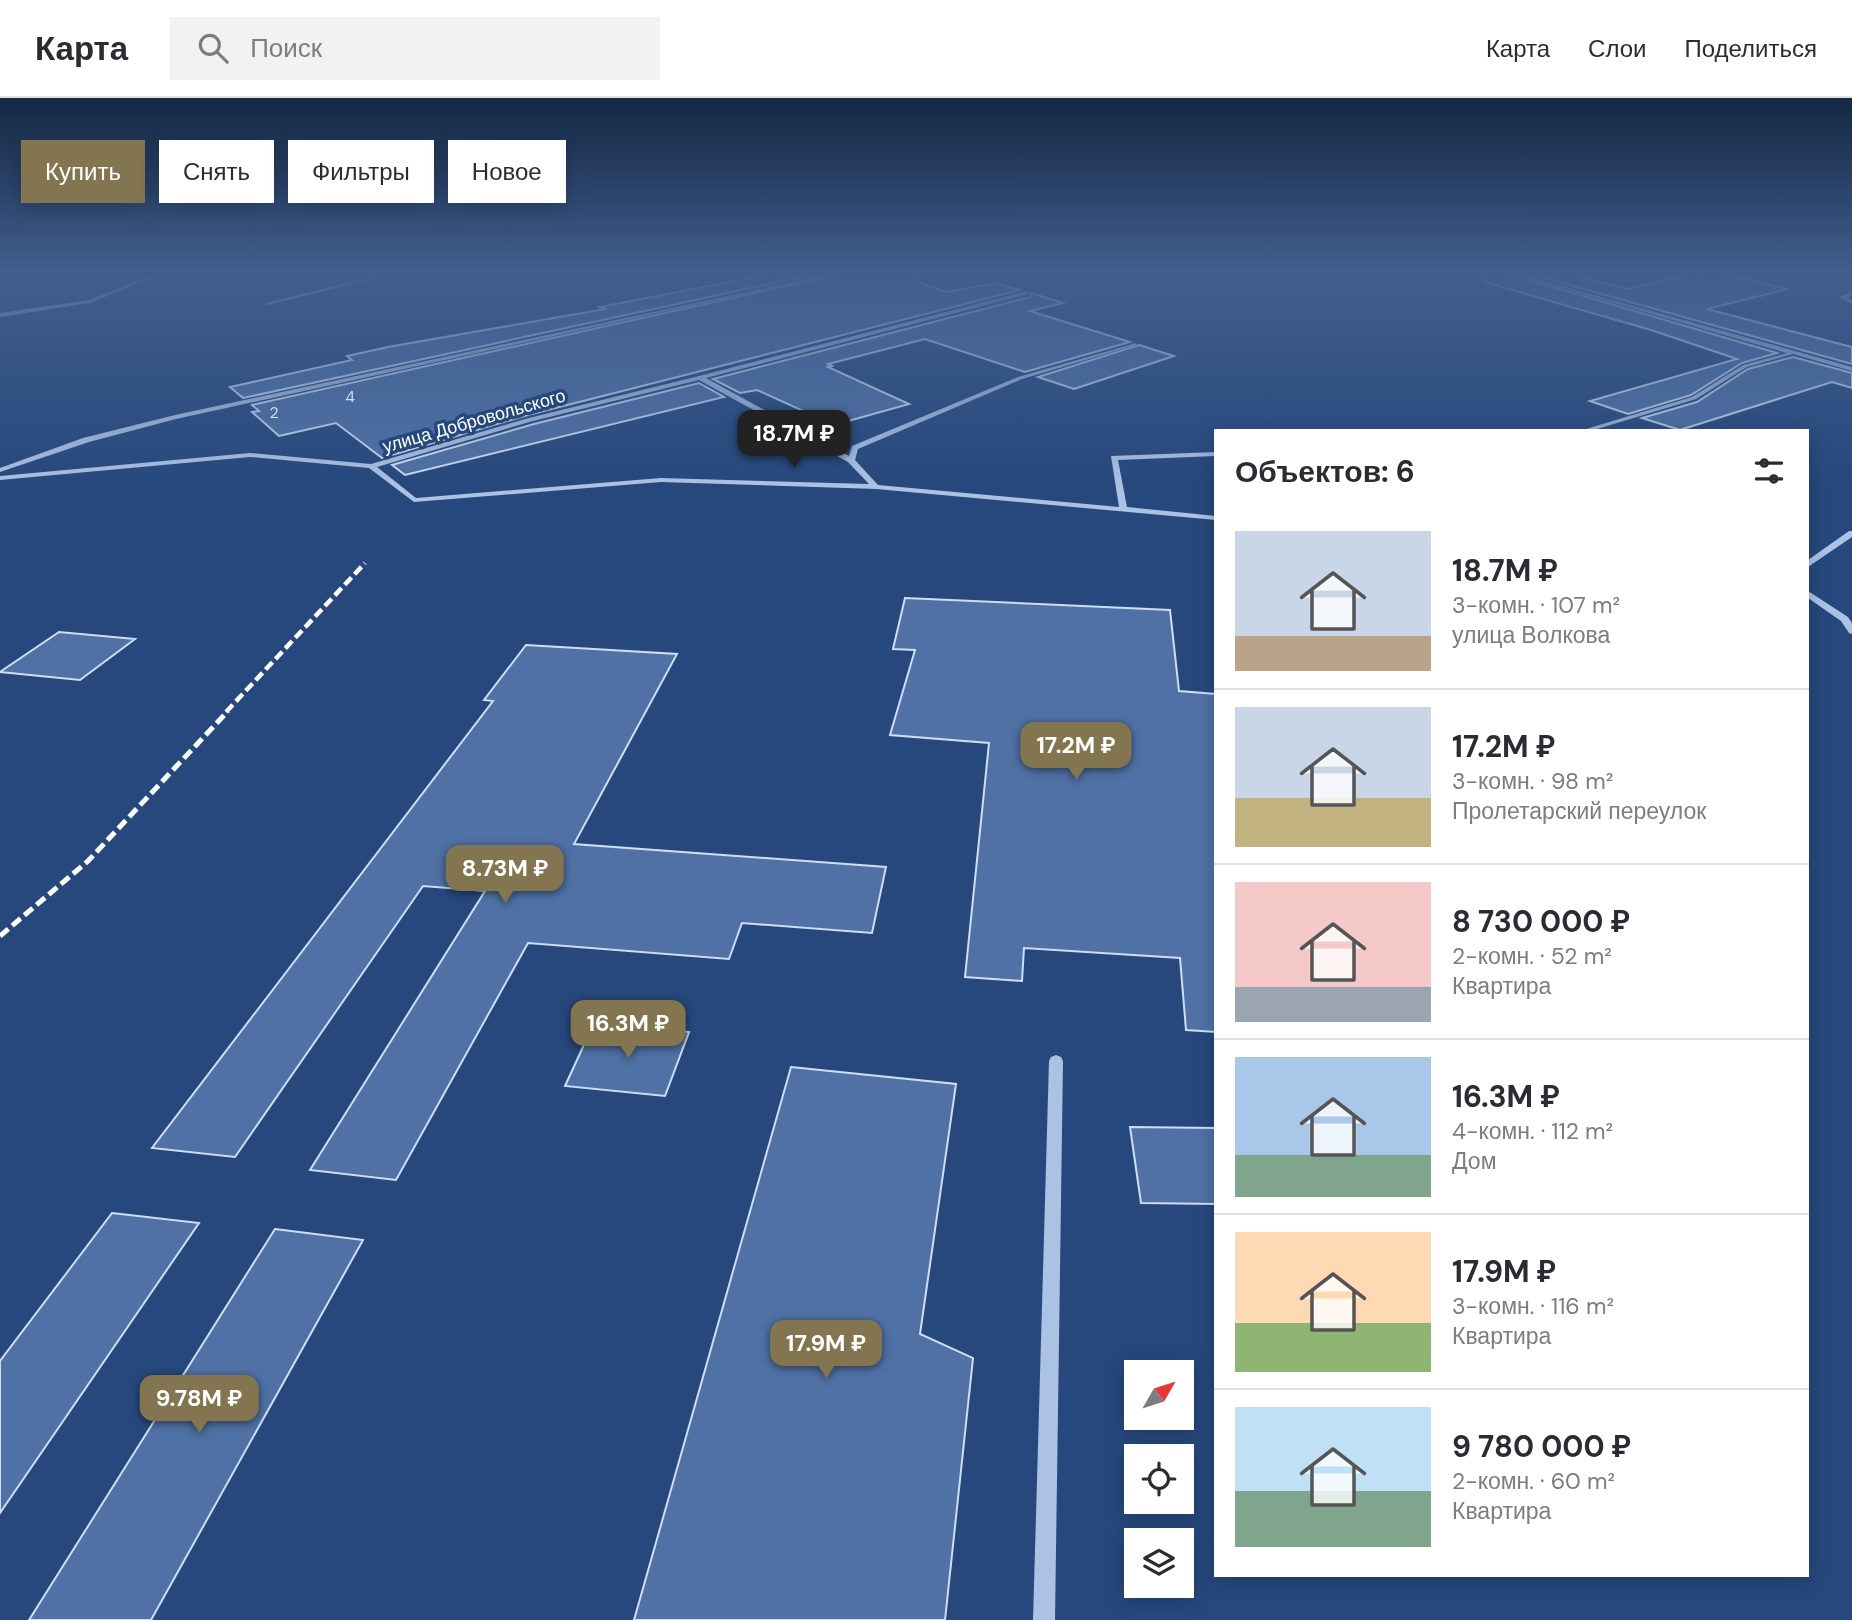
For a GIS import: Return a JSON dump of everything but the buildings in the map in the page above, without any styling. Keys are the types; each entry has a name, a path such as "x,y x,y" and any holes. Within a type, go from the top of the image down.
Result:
{"street":[{"path":"0,470 86,440 175,417 512,344"},
{"name":"улица Добровольского","path":"0,478 250,455 371,466 531,419 831,344"},
{"path":"851,460 855,449 1020,378 1134,344"},
{"path":"1764,344 1852,369"},
{"path":"1591,429 1694,398 1745,366 1792,352"},
{"path":"701,378 851,460 876,487"},
{"path":"1123,509 1114,457 1214,454"},
{"path":"371,466 414,500 662,480 876,487 1214,518"},
{"path":"1809,563 1852,533"},
{"path":"1809,595 1845,619 1852,631"},
{"path":"1044,1620 1056,1061"}],"railway":[{"path":"226,712 365,563"},
{"path":"0,936 88,861 228,711"}]}
